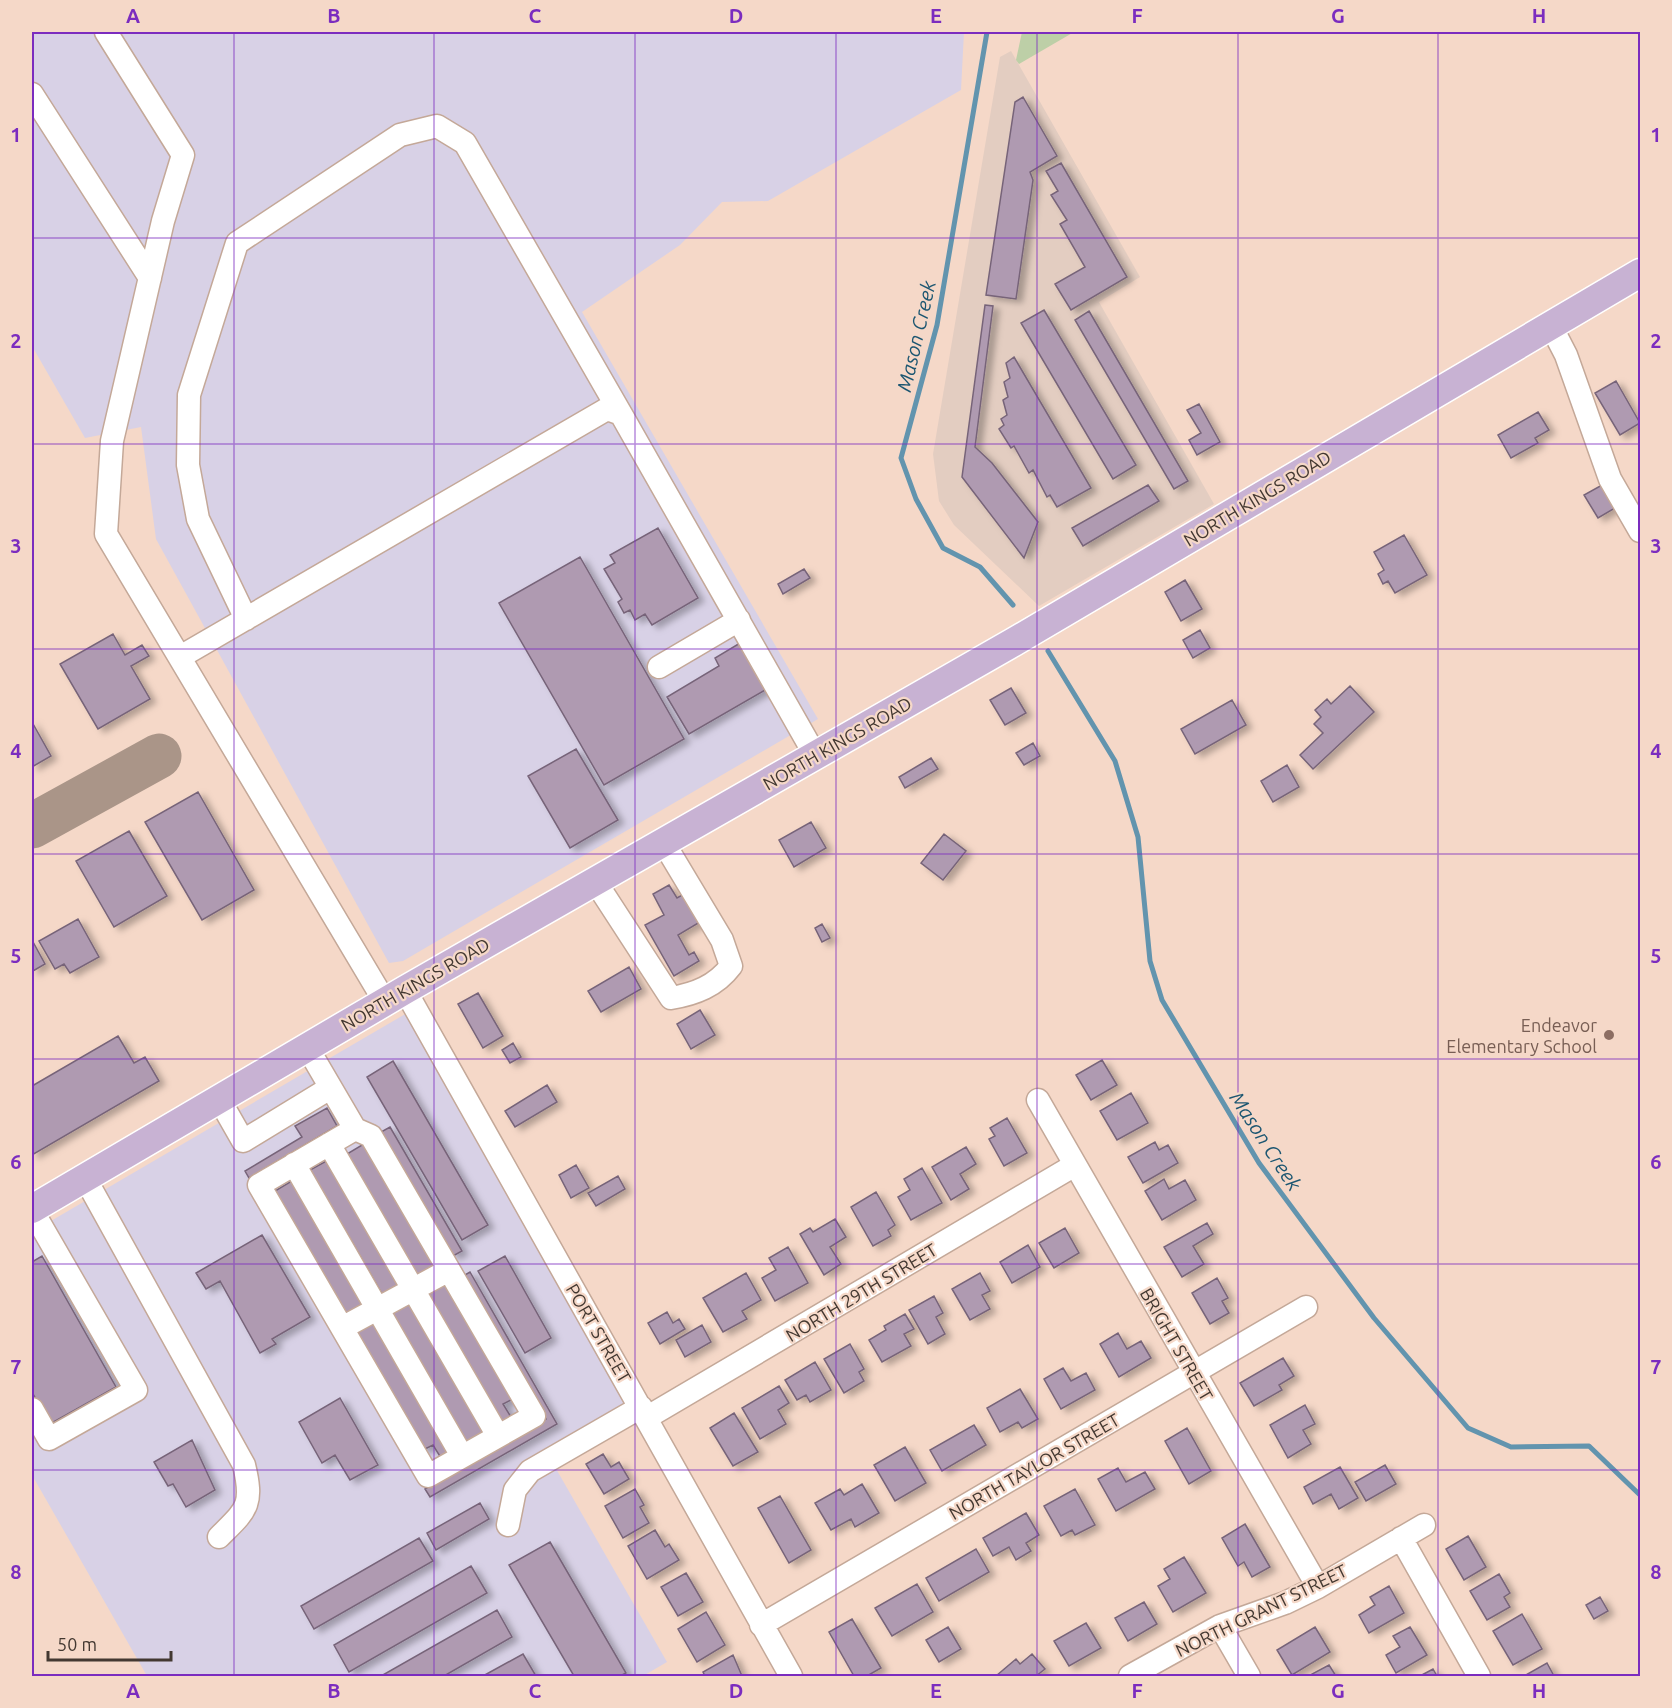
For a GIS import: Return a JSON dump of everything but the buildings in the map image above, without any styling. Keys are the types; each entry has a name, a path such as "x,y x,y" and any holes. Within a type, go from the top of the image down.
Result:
{"main road":[{"name":"NORTH KINGS ROAD","path":"32,1209 395,996 1012,643 1550,324 1641,273"}],"street":[{"name":"PORT STREET","path":"106,32 183,155 150,278 112,441 106,534 180,657 395,996 644,1413 791,1677"},
{"path":"32,94 150,278"},
{"path":"246,619 198,519 188,465 189,395 237,243 400,135 437,126 465,143 815,755"},
{"path":"1550,324 1566,355 1610,479 1641,531"},
{"path":"180,657 607,409 621,414"},
{"path":"659,667 738,620"},
{"path":"595,881 671,998 688,995 720,980 730,966 722,939 665,845 666,842"},
{"path":"307,1047 355,1129 371,1136 534,1416 428,1476 259,1185 355,1129"},
{"path":"219,1099 243,1141 330,1088"},
{"name":"BRIGHT STREET","path":"1038,1100 1318,1587"},
{"path":"329,1144 498,1436"},
{"path":"294,1164 462,1456"},
{"name":"NORTH 29TH STREET","path":"508,1525 515,1490 530,1471 644,1413 1075,1165"},
{"path":"85,1178 244,1465 249,1485 246,1510 219,1537"},
{"path":"32,1209 136,1390 49,1439 32,1409"},
{"path":"342,1328 448,1270"},
{"name":"NORTH TAYLOR STREET","path":"761,1625 1306,1307"},
{"name":"NORTH GRANT STREET","path":"1130,1677 1220,1626 1285,1603 1318,1587 1424,1525"},
{"path":"1401,1538 1479,1677"},
{"path":"1220,1626 1249,1677"}],"shaded area":[{"path":"32,32 964,32 961,90 768,201 722,202 680,245 582,312 818,719 403,961 389,963 156,539 141,427 85,438 32,346"},
{"path":"1011,51 1140,277 1099,302 1214,504 1039,606 954,525 939,501 933,454 1000,57"},
{"path":"407,1013 639,1419 555,1467 667,1662 643,1676 147,1676 32,1475 32,1232"}],"green space":[{"path":"1022,32 1074,32 1019,64 1016,60"}],"waterway":[{"name":"Mason Creek","path":"987,32 937,325 901,458 916,499 943,548 980,567 1013,605"},
{"name":"Mason Creek","path":"1048,651 1115,761 1138,837 1150,961 1162,1000 1259,1163 1374,1318 1468,1428 1511,1447 1589,1446 1640,1495"}],"taxiway":[{"path":"32,826 159,756"}],"place":[{"name":"Endeavor Elementary School","path":"1609,1035"}]}
